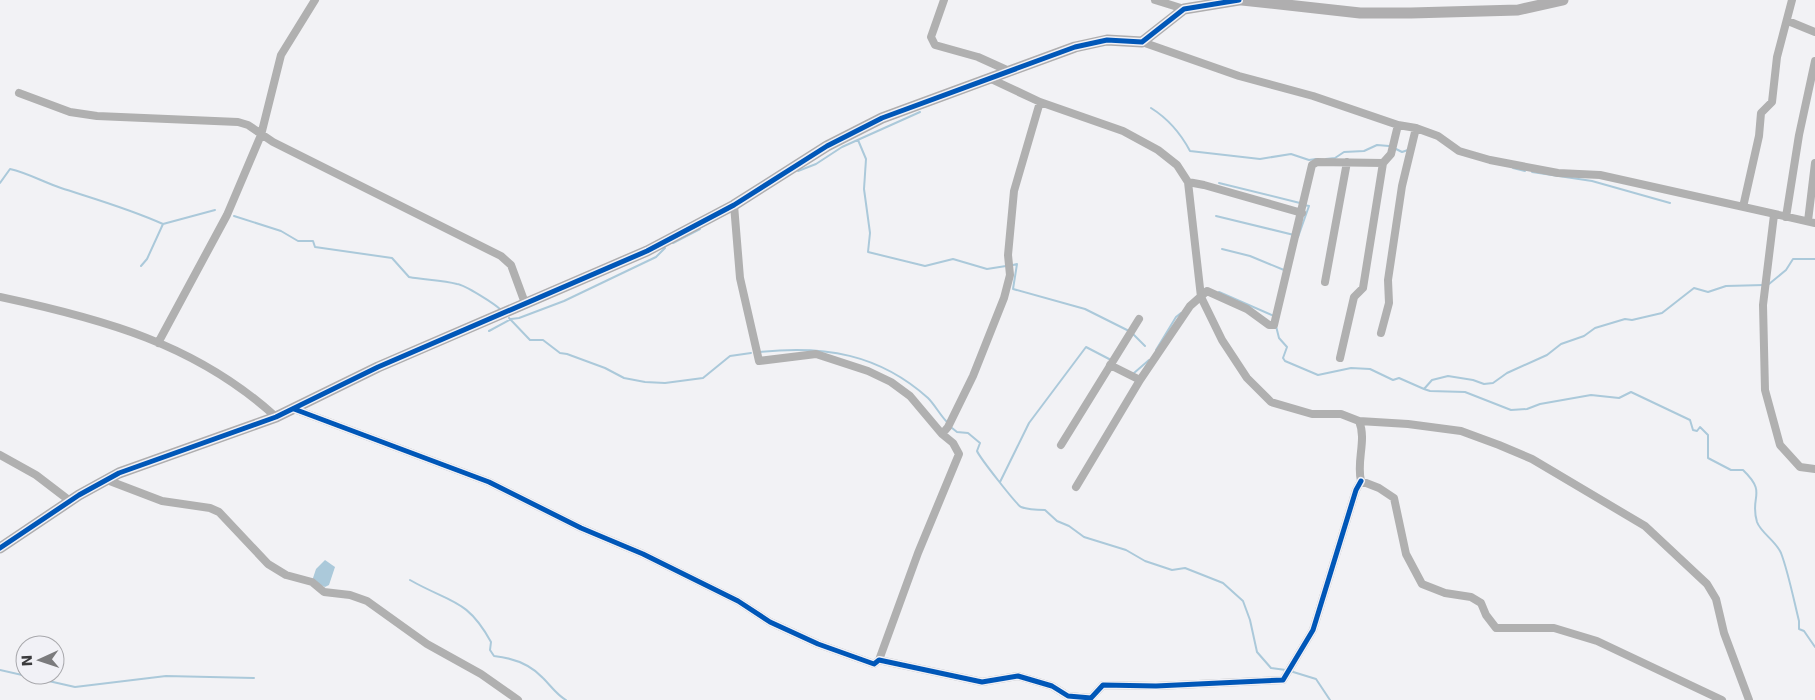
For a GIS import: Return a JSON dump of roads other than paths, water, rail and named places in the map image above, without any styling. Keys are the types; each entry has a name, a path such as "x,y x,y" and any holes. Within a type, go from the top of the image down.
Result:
{"street":[{"path":"158,343 227,215 261,135 281,55 315,0"},
{"path":"944,0 931,37 935,46 978,57 1009,71"},
{"path":"1155,0 1183,4 1240,0 1360,13 1518,10 1563,0"},
{"path":"1744,208 1759,136 1761,113 1772,102 1777,57 1792,0"},
{"path":"1142,42 1183,4"},
{"path":"1788,21 1815,32"},
{"path":"0,548 70,501 107,480 199,443 276,417 378,367 647,251 734,205 827,146 882,118 1074,47 1107,40 1142,42 1239,76 1313,96 1398,125 1416,128 1438,136 1459,151 1490,160 1558,173 1600,175 1812,222 1815,163"},
{"path":"1786,217 1799,135 1815,61"},
{"path":"991,79 1040,102 1123,132 1158,150 1177,165 1188,182 1202,297 1222,340 1247,378 1271,402 1312,414 1341,414 1359,421 1408,424 1461,431 1532,459 1645,526 1707,584 1716,599 1724,633 1749,700"},
{"path":"19,93 70,112 97,116 238,122 248,125 261,135 501,256 511,265 526,303"},
{"path":"942,434 948,427 972,376 1004,298 1010,275 1008,255 1014,191 1040,102"},
{"path":"1340,358 1354,297 1363,288 1383,163 1391,154 1398,125"},
{"path":"1381,333 1389,303 1388,280 1402,186 1416,128"},
{"path":"1076,487 1140,380 1190,306 1207,291 1247,309 1269,325 1274,325 1302,213 1312,164 1317,162 1383,163"},
{"path":"1325,282 1346,162"},
{"path":"1188,182 1302,213"},
{"path":"294,409 489,482 581,528 643,554 738,601 770,622 818,644 874,664 879,660 918,553 959,454 953,443 942,434 910,396 891,382 868,371 816,354 758,361 740,278 734,205"},
{"path":"1774,215 1764,305 1766,390 1780,445 1800,467 1815,469"},
{"path":"0,297 88,317 142,334 209,368 242,388 276,417"},
{"path":"1061,445 1139,318"},
{"path":"1110,365 1140,380"},
{"path":"879,660 982,682 1018,676 1052,686 1068,696 1091,698 1103,685 1156,686 1283,680 1314,630 1356,490 1362,481 1359,460 1364,432 1359,421"},
{"path":"0,455 36,475 70,501"},
{"path":"107,480 162,501 210,508 218,512 268,564 286,575 312,582 324,592 367,601 428,644 481,674 518,700"},
{"path":"1362,481 1379,488 1394,498 1406,554 1422,584 1445,593 1471,597 1481,603 1486,615 1496,628 1554,628 1596,641 1722,700"}],"water":[{"path":"325,560 335,567 329,585 325,587 312,581 316,569"}],"waterway":[{"path":"1151,108 1173,127 1190,151 1260,159 1291,154 1309,160 1316,159"},
{"path":"798,171 816,164 842,147 920,112"},
{"path":"858,140 866,159 864,189 870,233 868,252 925,266 953,259 987,269 1006,266"},
{"path":"1326,159 1335,158 1344,152 1364,151 1377,145 1389,146"},
{"path":"1394,148 1402,152 1408,150"},
{"path":"1513,168 1525,171"},
{"path":"0,183 10,169 163,224"},
{"path":"1532,172 1592,181 1670,203"},
{"path":"1219,183 1300,203"},
{"path":"1298,237 1309,206 1304,205"},
{"path":"141,266 147,259 163,224 215,210"},
{"path":"234,216 281,231 298,241 313,241 315,247 392,258 409,277 461,285 480,295 501,310"},
{"path":"1216,216 1294,235"},
{"path":"673,243 700,229"},
{"path":"489,331 511,319 519,318 564,301 656,257 665,248"},
{"path":"1222,249 1250,256 1284,270"},
{"path":"1769,284 1786,270 1793,259 1815,259"},
{"path":"1013,265 1017,264 1013,289 1085,309 1129,331"},
{"path":"1276,326 1279,338 1287,347 1283,358 1285,361 1318,375 1351,368 1370,369 1393,380 1399,378 1424,389 1432,380 1448,376 1473,380 1484,384 1493,383 1507,373 1547,355 1561,344 1584,336 1595,328 1625,319 1632,320 1662,313 1694,288 1708,292 1726,286 1764,285"},
{"path":"1219,292 1274,316"},
{"path":"1156,350 1176,317 1181,313"},
{"path":"509,318 530,340 543,340 560,353 605,368 624,378 645,382 665,383 703,378 730,356 751,353"},
{"path":"1133,334 1145,346"},
{"path":"1000,482 1029,423 1086,347 1111,360"},
{"path":"760,352 806,350 850,356 870,362 890,371 909,383 928,398 947,422"},
{"path":"1134,373 1149,360"},
{"path":"1424,389 1430,391 1465,392 1511,410 1527,409 1540,404 1591,395 1619,398 1631,392 1690,420 1693,430 1697,431 1700,427 1708,435 1708,458 1731,470 1743,470 1755,485 1755,513 1757,522 1781,553 1793,595 1799,629 1804,631 1815,647"},
{"path":"952,428 957,432 968,433 980,443 977,451 1021,507 1045,510 1057,521 1069,526 1084,537 1126,550 1145,561 1172,570 1185,568 1223,583 1243,601 1250,620 1257,652 1271,668 1286,670"},
{"path":"410,580 457,603 465,609 474,617 491,642 490,650 494,656 508,658 527,665 566,700"},
{"path":"0,670 75,687 166,676 254,678"},
{"path":"1290,671 1316,679 1330,700"}]}
